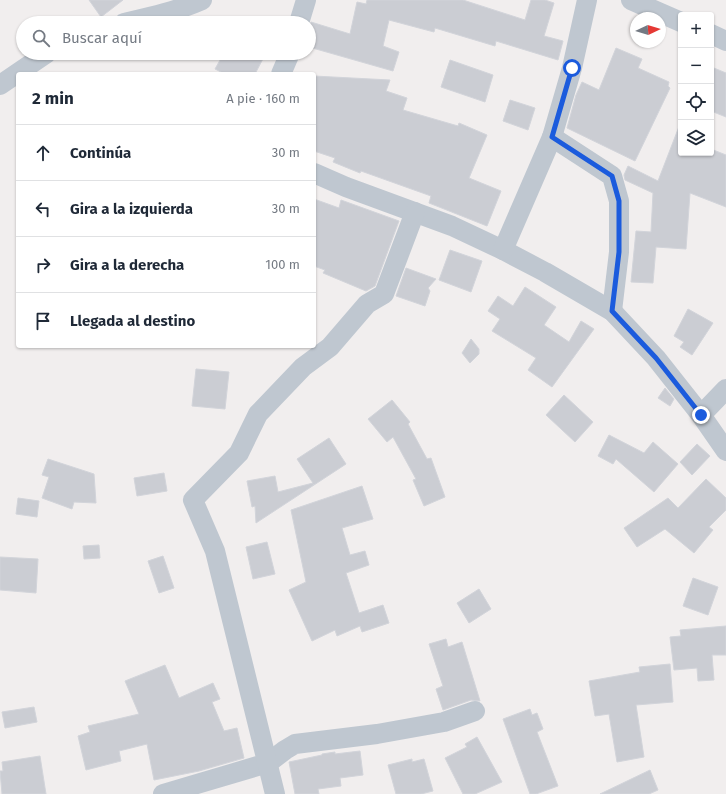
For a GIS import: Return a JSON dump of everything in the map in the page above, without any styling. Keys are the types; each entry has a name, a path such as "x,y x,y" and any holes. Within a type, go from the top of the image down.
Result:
{"street":[{"path":"154,16 189,6 202,0"},
{"path":"301,16 306,0"},
{"path":"503,250 552,137 572,68 587,0"},
{"path":"630,0 678,21"},
{"path":"714,35 726,41"},
{"path":"19,72 37,60"},
{"path":"282,72 287,60"},
{"path":"0,85 16,74"},
{"path":"552,137 612,176 619,201 619,252 612,311"},
{"path":"316,174 346,187 452,226 545,272 612,311 656,358 701,415 726,452"},
{"path":"275,794 215,551 193,500 239,453 258,414 303,367 330,347 367,304 384,294 415,212"},
{"path":"701,415 726,389"},
{"path":"163,794 268,763 284,750 295,744 377,734 437,724 475,711"}],"building":[{"path":"89,0 123,0 102,16 100,16"},
{"path":"367,0 463,0 525,20 531,0 545,0 554,3 544,36 563,41 558,60 496,41 495,46 435,28 434,32 389,20 383,46 399,52 393,71 316,49 316,24 350,34 357,2 366,4"},
{"path":"616,48 642,59 638,68 669,82 668,86 670,88 635,161 567,128 576,95 582,82 599,90"},
{"path":"220,60 262,60 256,72 221,72 215,69"},
{"path":"450,60 493,75 485,102 441,87"},
{"path":"714,68 726,73 726,117 714,112"},
{"path":"316,76 390,80 386,91 407,98 403,110 458,126 459,123 487,135 469,178 501,191 487,226 429,203 431,196 361,171 360,173 333,162 335,158 316,152"},
{"path":"510,100 535,108 528,130 503,121"},
{"path":"678,129 678,156 714,156 714,150 726,155 726,207 690,193 686,249 656,247 653,283 631,282 636,231 651,232 653,193 625,180 624,175 628,166 658,181"},
{"path":"316,200 339,208 341,200 399,221 375,286 366,291 323,273 325,270 316,267"},
{"path":"450,250 482,261 471,292 439,280"},
{"path":"406,268 436,279 428,288 430,291 425,306 396,296"},
{"path":"525,287 556,307 544,325 569,342 581,321 594,329 552,387 528,370 536,358 492,331 500,319 488,311 498,296 513,306"},
{"path":"688,309 713,323 692,355 680,347 684,342 674,336"},
{"path":"471,339 479,349 479,354 470,363 462,353"},
{"path":"196,369 229,372 225,409 192,406"},
{"path":"665,388 674,399 670,406 658,398"},
{"path":"564,395 593,422 575,442 546,415"},
{"path":"392,400 410,422 408,424 427,459 431,458 445,497 424,506 413,480 416,479 393,437 387,442 368,419"},
{"path":"609,435 644,453 653,442 678,464 654,492 616,459 613,464 598,456"},
{"path":"329,438 346,464 256,523 255,506 252,507 247,481 275,476 278,492 313,483 297,459"},
{"path":"697,444 710,456 692,475 680,462"},
{"path":"48,459 94,474 96,503 74,502 72,509 42,498 49,477 42,475"},
{"path":"164,473 167,491 137,496 134,478"},
{"path":"706,479 726,498 726,510 709,527 713,530 694,553 665,529 637,547 624,528 668,498 678,508"},
{"path":"362,486 373,519 342,528 350,555 365,551 369,565 346,573 359,613 383,605 389,623 362,632 360,626 337,636 335,630 312,641 289,590 306,582 291,510"},
{"path":"18,498 39,501 37,517 16,514"},
{"path":"267,542 275,574 253,579 246,547"},
{"path":"99,545 100,558 84,559 83,546"},
{"path":"163,556 174,588 159,593 148,561"},
{"path":"0,557 38,559 36,593 0,590"},
{"path":"693,578 718,587 708,615 683,606"},
{"path":"479,589 491,609 469,623 457,603"},
{"path":"726,626 726,655 712,655 714,680 698,681 697,668 674,670 670,637 681,636 680,630"},
{"path":"446,639 448,647 462,642 480,701 471,700 443,710 436,689 443,686 429,644"},
{"path":"670,664 673,702 636,705 644,757 617,762 609,714 595,716 589,681 640,672 639,667"},
{"path":"165,665 179,698 213,683 220,699 212,702 224,731 237,728 244,758 199,771 154,780 147,744 119,751 121,761 86,770 78,736 90,732 88,726 139,714 125,681"},
{"path":"34,707 37,722 5,728 2,712"},
{"path":"530,709 532,715 537,713 543,729 537,732 558,786 536,794 530,794 503,719"},
{"path":"477,737 502,782 475,794 463,794 445,758 467,747 465,744"},
{"path":"360,751 363,775 340,778 341,786 318,789 319,794 295,794 289,762 322,754"},
{"path":"40,756 46,794 2,794 0,771 3,771 2,762"},
{"path":"412,759 412,762 424,759 433,791 421,794 396,794 388,765"},
{"path":"650,770 658,790 649,794 600,794"}],"route":[{"path":"572,68 552,137 612,176 619,201 619,252 612,311 656,358 701,415"}]}
